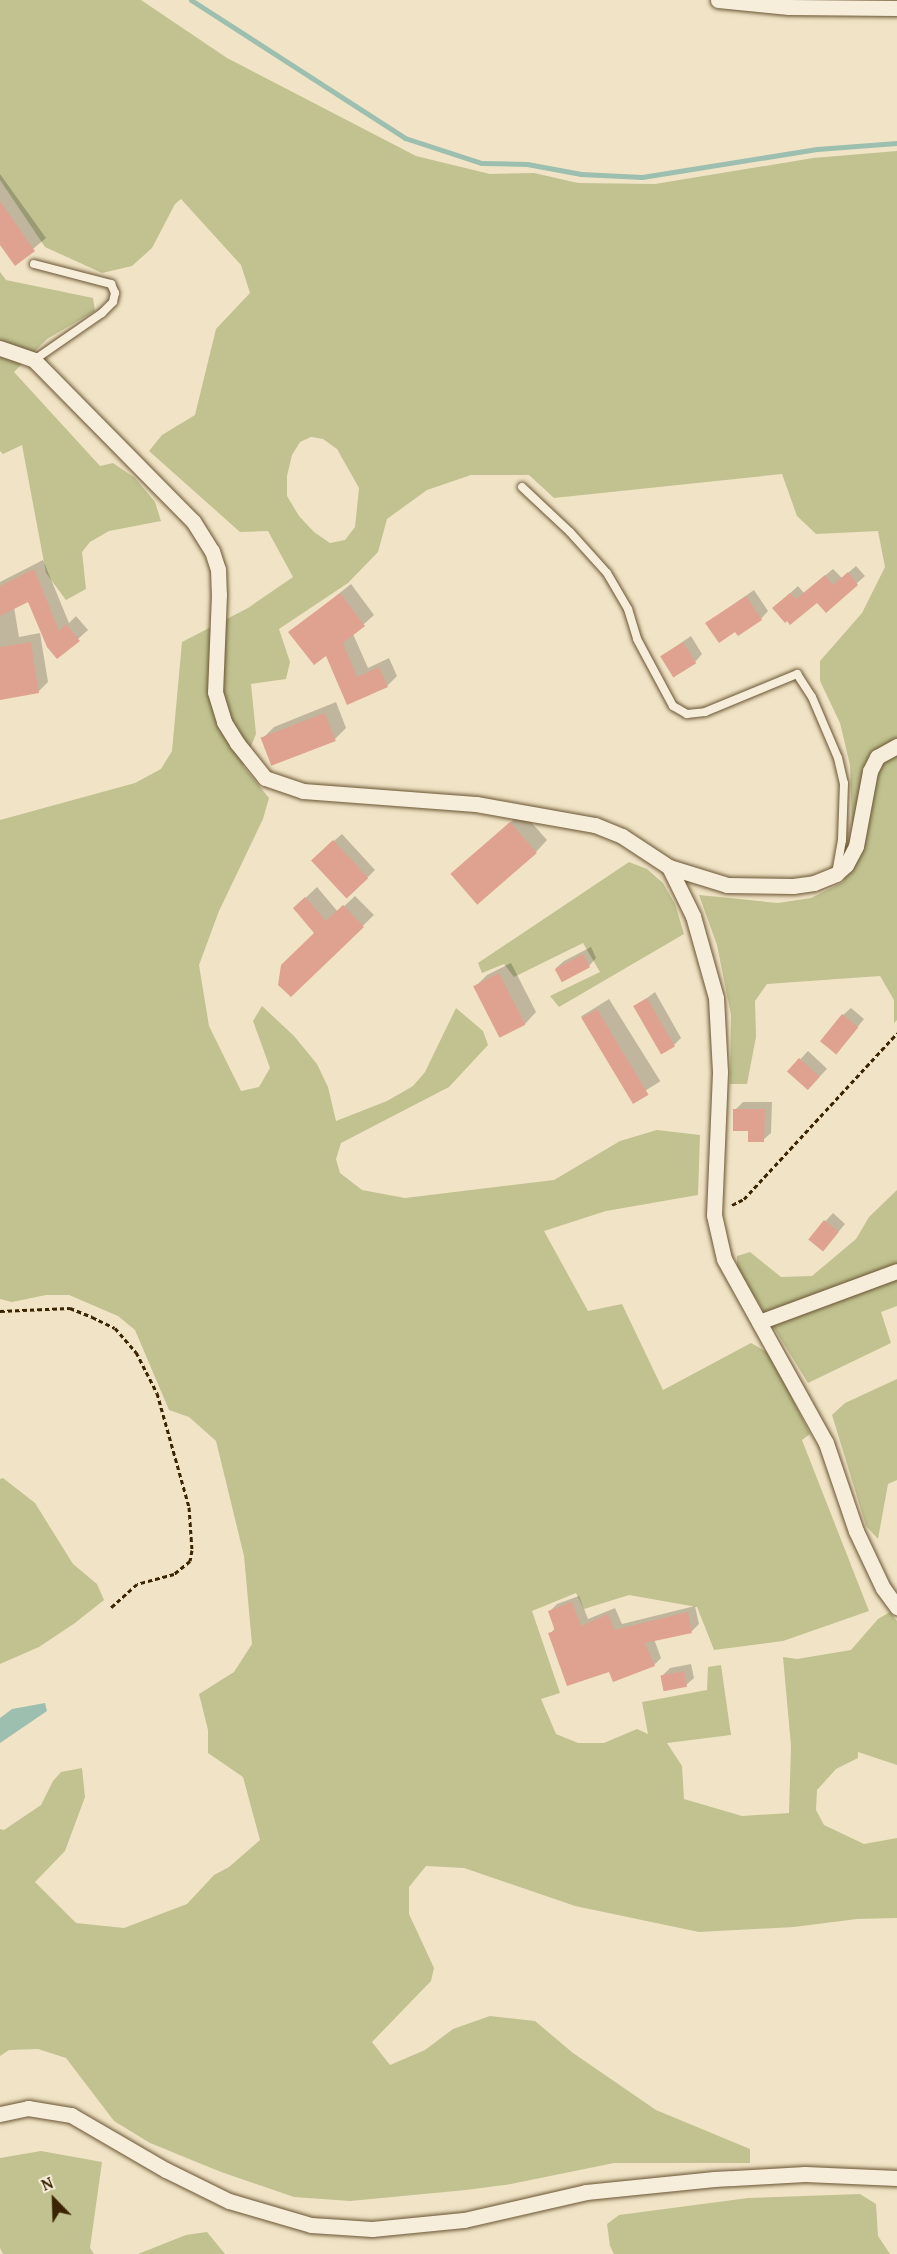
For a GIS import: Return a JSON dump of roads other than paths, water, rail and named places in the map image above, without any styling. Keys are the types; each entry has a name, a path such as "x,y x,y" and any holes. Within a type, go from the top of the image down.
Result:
{"street":[{"path":"718,0 789,7 897,8"},
{"path":"0,348 34,360 193,521 212,551 218,569 219,586 215,692 224,722 248,758 265,778 303,791 476,804 595,825 622,836 669,867 727,885 793,886 814,883 836,874 846,865 856,846 870,771 877,757 897,746"},
{"path":"669,867 693,916 716,998 720,1072 714,1215 724,1259 826,1443 856,1531 883,1588 897,1607"},
{"path":"759,1322 897,1271"},
{"path":"0,2114 28,2108 71,2115 166,2170 229,2201 311,2224 372,2229 464,2220 586,2192 682,2182 805,2174 897,2178"}],"lane":[{"path":"34,264 111,284 115,293 113,302 102,313 34,360"},
{"path":"522,487 570,532 607,573 628,609 637,639 673,706 687,714 705,712 797,674 812,697 838,758 844,783 842,840 836,874"}],"waterway":[{"path":"191,0 405,138 481,163 527,164 581,174 642,177 817,149 897,143"}]}
